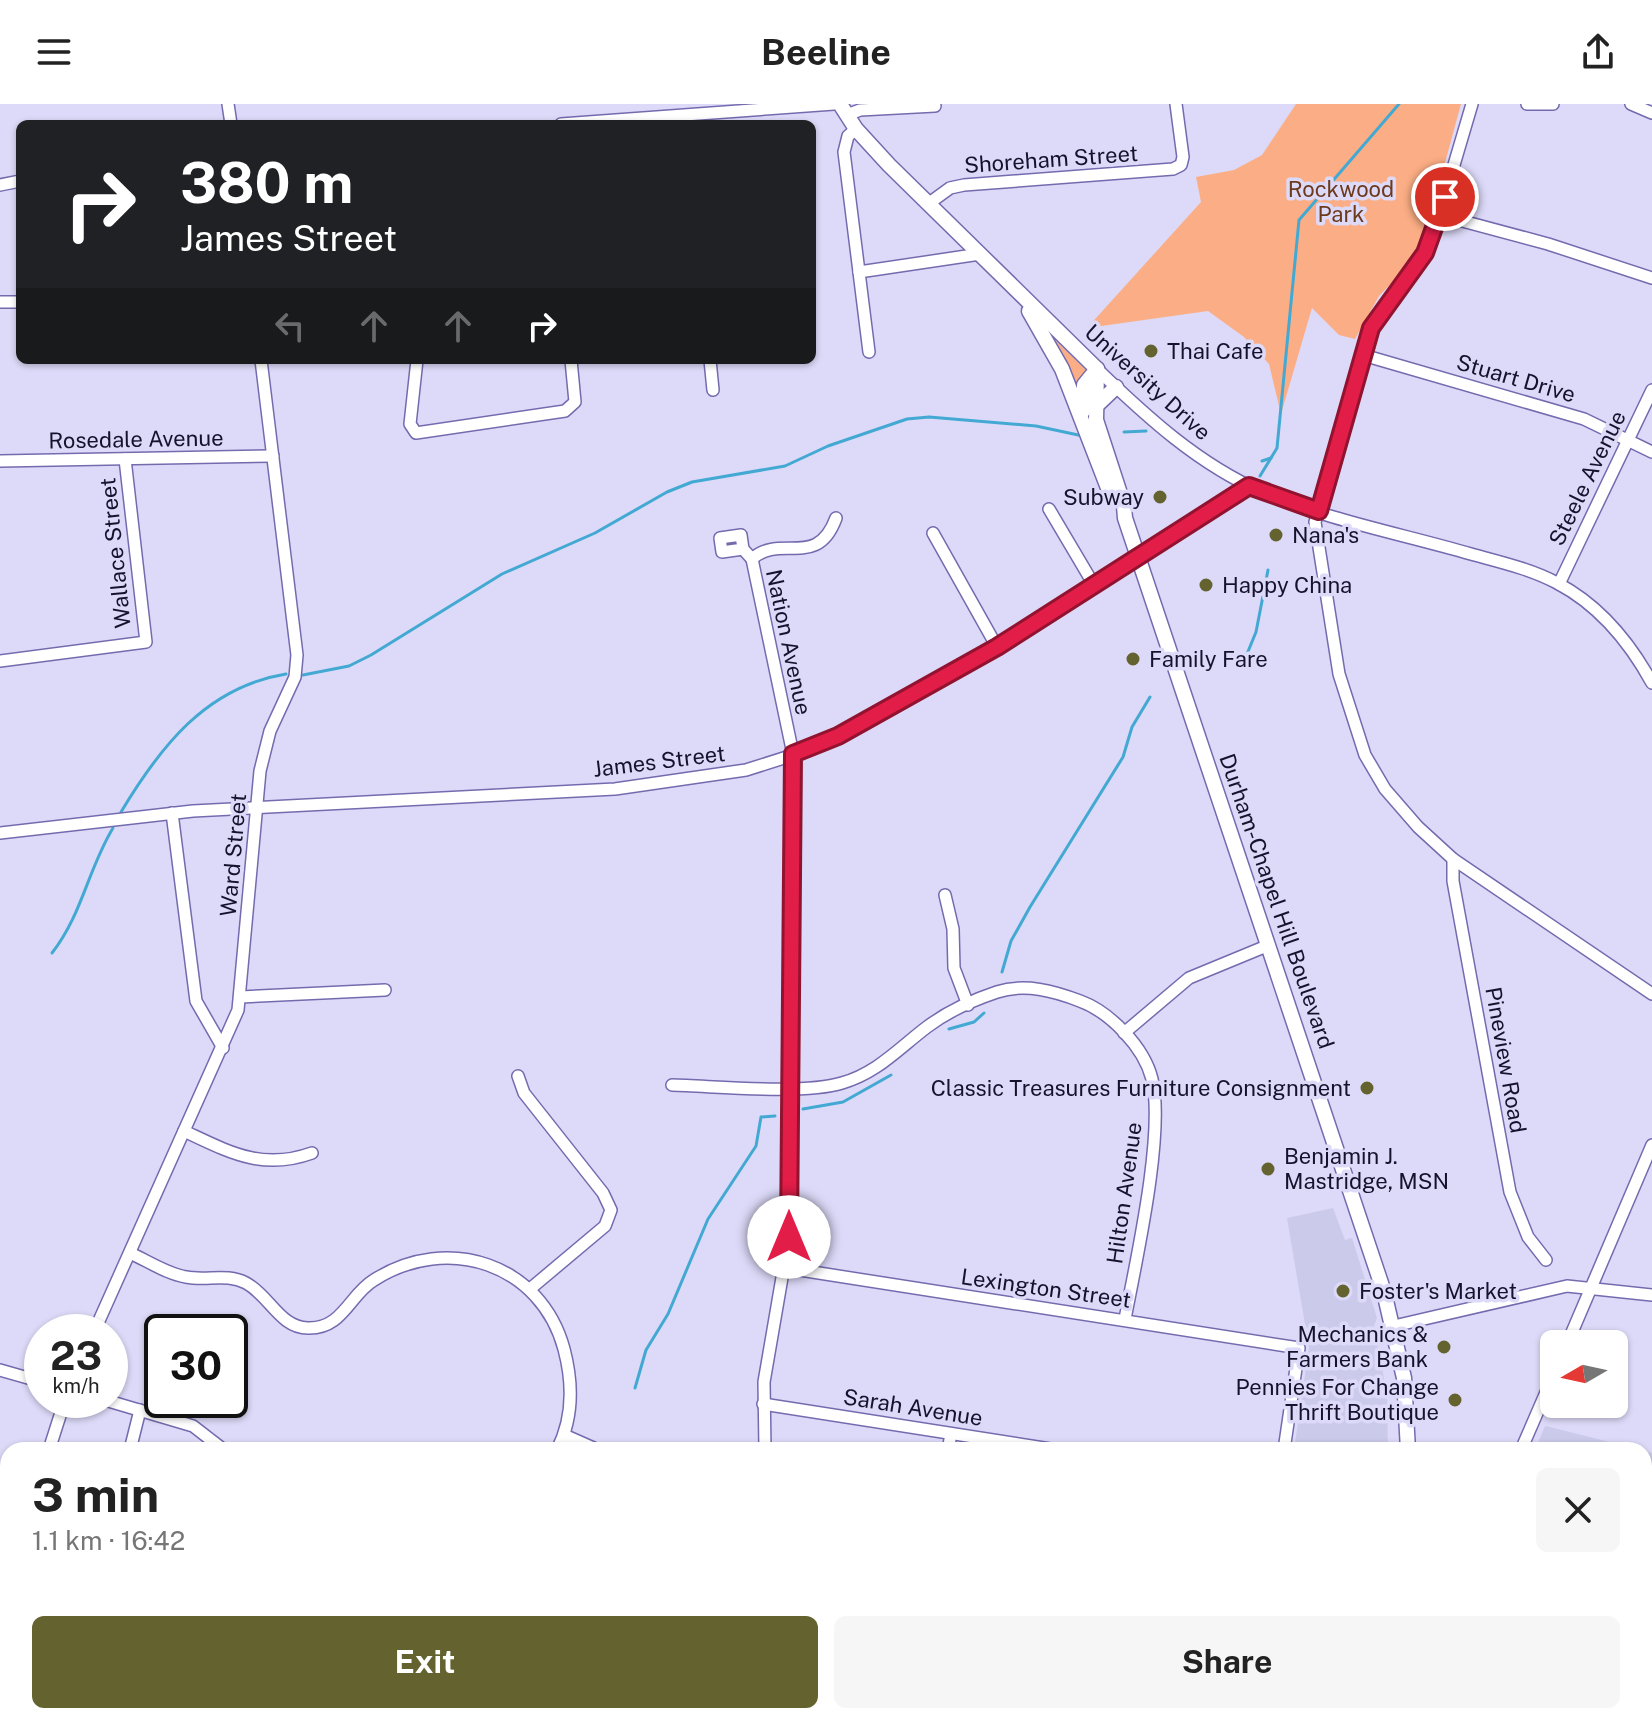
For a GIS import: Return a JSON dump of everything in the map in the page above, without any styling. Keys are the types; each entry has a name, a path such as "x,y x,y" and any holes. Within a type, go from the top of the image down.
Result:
{"main road":[{"name":"University Drive","path":"844,110 856,129 928,204 1097,369"},
{"path":"1016,290 1058,360 1114,505 1125,518"},
{"path":"1083,419 1084,385 1097,369"},
{"name":"Durham-Chapel Hill Boulevard","path":"1097,369 1097,426 1124,506 1125,518 1394,1326 1404,1378 1408,1442"},
{"path":"1096,406 1116,387"}],"street":[{"path":"680,120 834,104"},
{"name":"Shoreham Street","path":"928,204 956,186 1166,171 1181,165 1183,150 1176,104"},
{"path":"1472,104 1440,215 1425,253 1377,317 1363,355 1314,528 1343,693 1357,738 1397,805 1453,859 1652,994"},
{"path":"1527,104 1553,104"},
{"path":"1631,104 1652,113"},
{"path":"844,110 935,106"},
{"path":"856,129 848,136 844,152 869,352"},
{"path":"1440,215 1548,244 1652,278"},
{"path":"859,272 980,254"},
{"name":"Stuart Drive","path":"1363,355 1543,405 1628,439 1652,452"},
{"name":"Ward Street","path":"102,1314 223,1048 240,997 265,745 291,689 297,666 295,620 262,364"},
{"path":"416,364 410,416 412,431 421,433 559,413 571,407 575,396 571,364"},
{"path":"710,364 713,390"},
{"name":"University Drive","path":"1097,369 1181,444 1249,486 1319,511 1524,569 1559,584 1593,608 1620,635 1652,683"},
{"name":"Steele Avenue","path":"1559,584 1652,390"},
{"name":"Rosedale Avenue","path":"0,461 273,456"},
{"name":"Wallace Street","path":"0,661 146,642 125,459"},
{"name":"James Street","path":"0,833 172,813 615,789 726,774 793,754 838,736 997,647 1249,486"},
{"path":"1049,509 1094,585"},
{"path":"743,549 752,559 760,553 824,541 836,518"},
{"path":"933,533 997,647"},
{"name":"Nation Avenue","path":"752,559 793,754 787,1268 768,1349 763,1404 765,1442"},
{"path":"172,813 196,1001 223,1048"},
{"name":"Pineview Road","path":"1453,859 1453,881 1510,1192 1528,1237 1546,1260"},
{"path":"945,895 953,929 954,968 968,1005"},
{"path":"1124,1033 1189,978 1269,945"},
{"name":"Hilton Avenue","path":"672,1085 830,1086 867,1075 929,1026 968,1005 1011,989 1046,990 1096,1007 1124,1033 1150,1072 1156,1113 1125,1319"},
{"path":"240,997 385,990"},
{"path":"518,1076 524,1093 603,1193 611,1210 605,1226 530,1289"},
{"path":"184,1131 233,1154 263,1161 288,1162 312,1153"},
{"path":"1573,1330 1652,1145"},
{"path":"130,1253 182,1276 230,1277 244,1282 260,1291 286,1321 303,1328 333,1322 371,1281 418,1263 446,1260 484,1263 512,1274 530,1289 553,1319 565,1353 570,1409 561,1442"},
{"name":"Lexington Street","path":"787,1268 1299,1348 1285,1442"},
{"path":"1394,1326 1542,1290 1591,1286 1652,1295"},
{"path":"0,1370 24,1377"},
{"name":"Sarah Avenue","path":"763,1404 1004,1442"},
{"path":"1524,1442 1540,1406"},
{"path":"128,1407 193,1426 214,1442"},
{"path":"132,1442 140,1410"},
{"path":"52,1442 59,1418"},
{"path":"950,1442 951,1434"},
{"path":"564,1435 580,1442"}],"shaded area":[{"path":"1333,1208 1345,1240 1352,1238 1377,1318 1374,1326 1387,1394 1388,1442 1295,1442 1309,1348 1287,1218"},
{"path":"1546,1426 1609,1442 1538,1442"}],"green space":[{"name":"Rockwood Park","path":"1296,104 1461,104 1424,240 1406,268 1379,296 1355,339 1339,335 1312,308 1281,414 1269,364 1244,337 1208,311 1087,328 1201,202 1196,177 1234,170 1262,155"},
{"path":"1048,333 1086,370 1076,394"}],"waterway":[{"path":"1260,476 1277,448 1299,220 1399,104"},
{"path":"303,675 349,666 502,574 595,533 667,492 692,482 785,466 828,446 907,419 929,417 1036,426 1083,436"},
{"path":"1124,432 1146,431"},
{"path":"1262,461 1271,458"},
{"path":"1247,654 1256,632 1268,570"},
{"path":"121,812 169,743 209,706 258,681 286,674"},
{"path":"1002,972 1011,941 1123,757 1132,727 1150,697"},
{"path":"52,953 71,923 113,828"},
{"path":"949,1029 974,1022 984,1013"},
{"path":"803,1109 843,1102 891,1075"},
{"path":"635,1388 646,1350 668,1314 708,1219 756,1146 761,1117 775,1116"}],"place":[{"name":"Thai Cafe","path":"1151,351"},
{"name":"Subway","path":"1160,497"},
{"name":"Nana's","path":"1276,535"},
{"name":"Happy China","path":"1206,585"},
{"name":"Family Fare","path":"1133,659"},
{"name":"Classic Treasures Furniture Consignment","path":"1367,1088"},
{"name":"Benjamin J. Mastridge, MSN","path":"1268,1169"},
{"name":"Foster's Market","path":"1343,1291"},
{"name":"Mechanics & Farmers Bank","path":"1444,1347"},
{"name":"Pennies For Change Thrift Boutique","path":"1455,1400"}],"route":[{"path":"789,1237 793,754 838,736 997,647 1249,486 1319,511 1371,328 1425,253 1445,197"}]}
